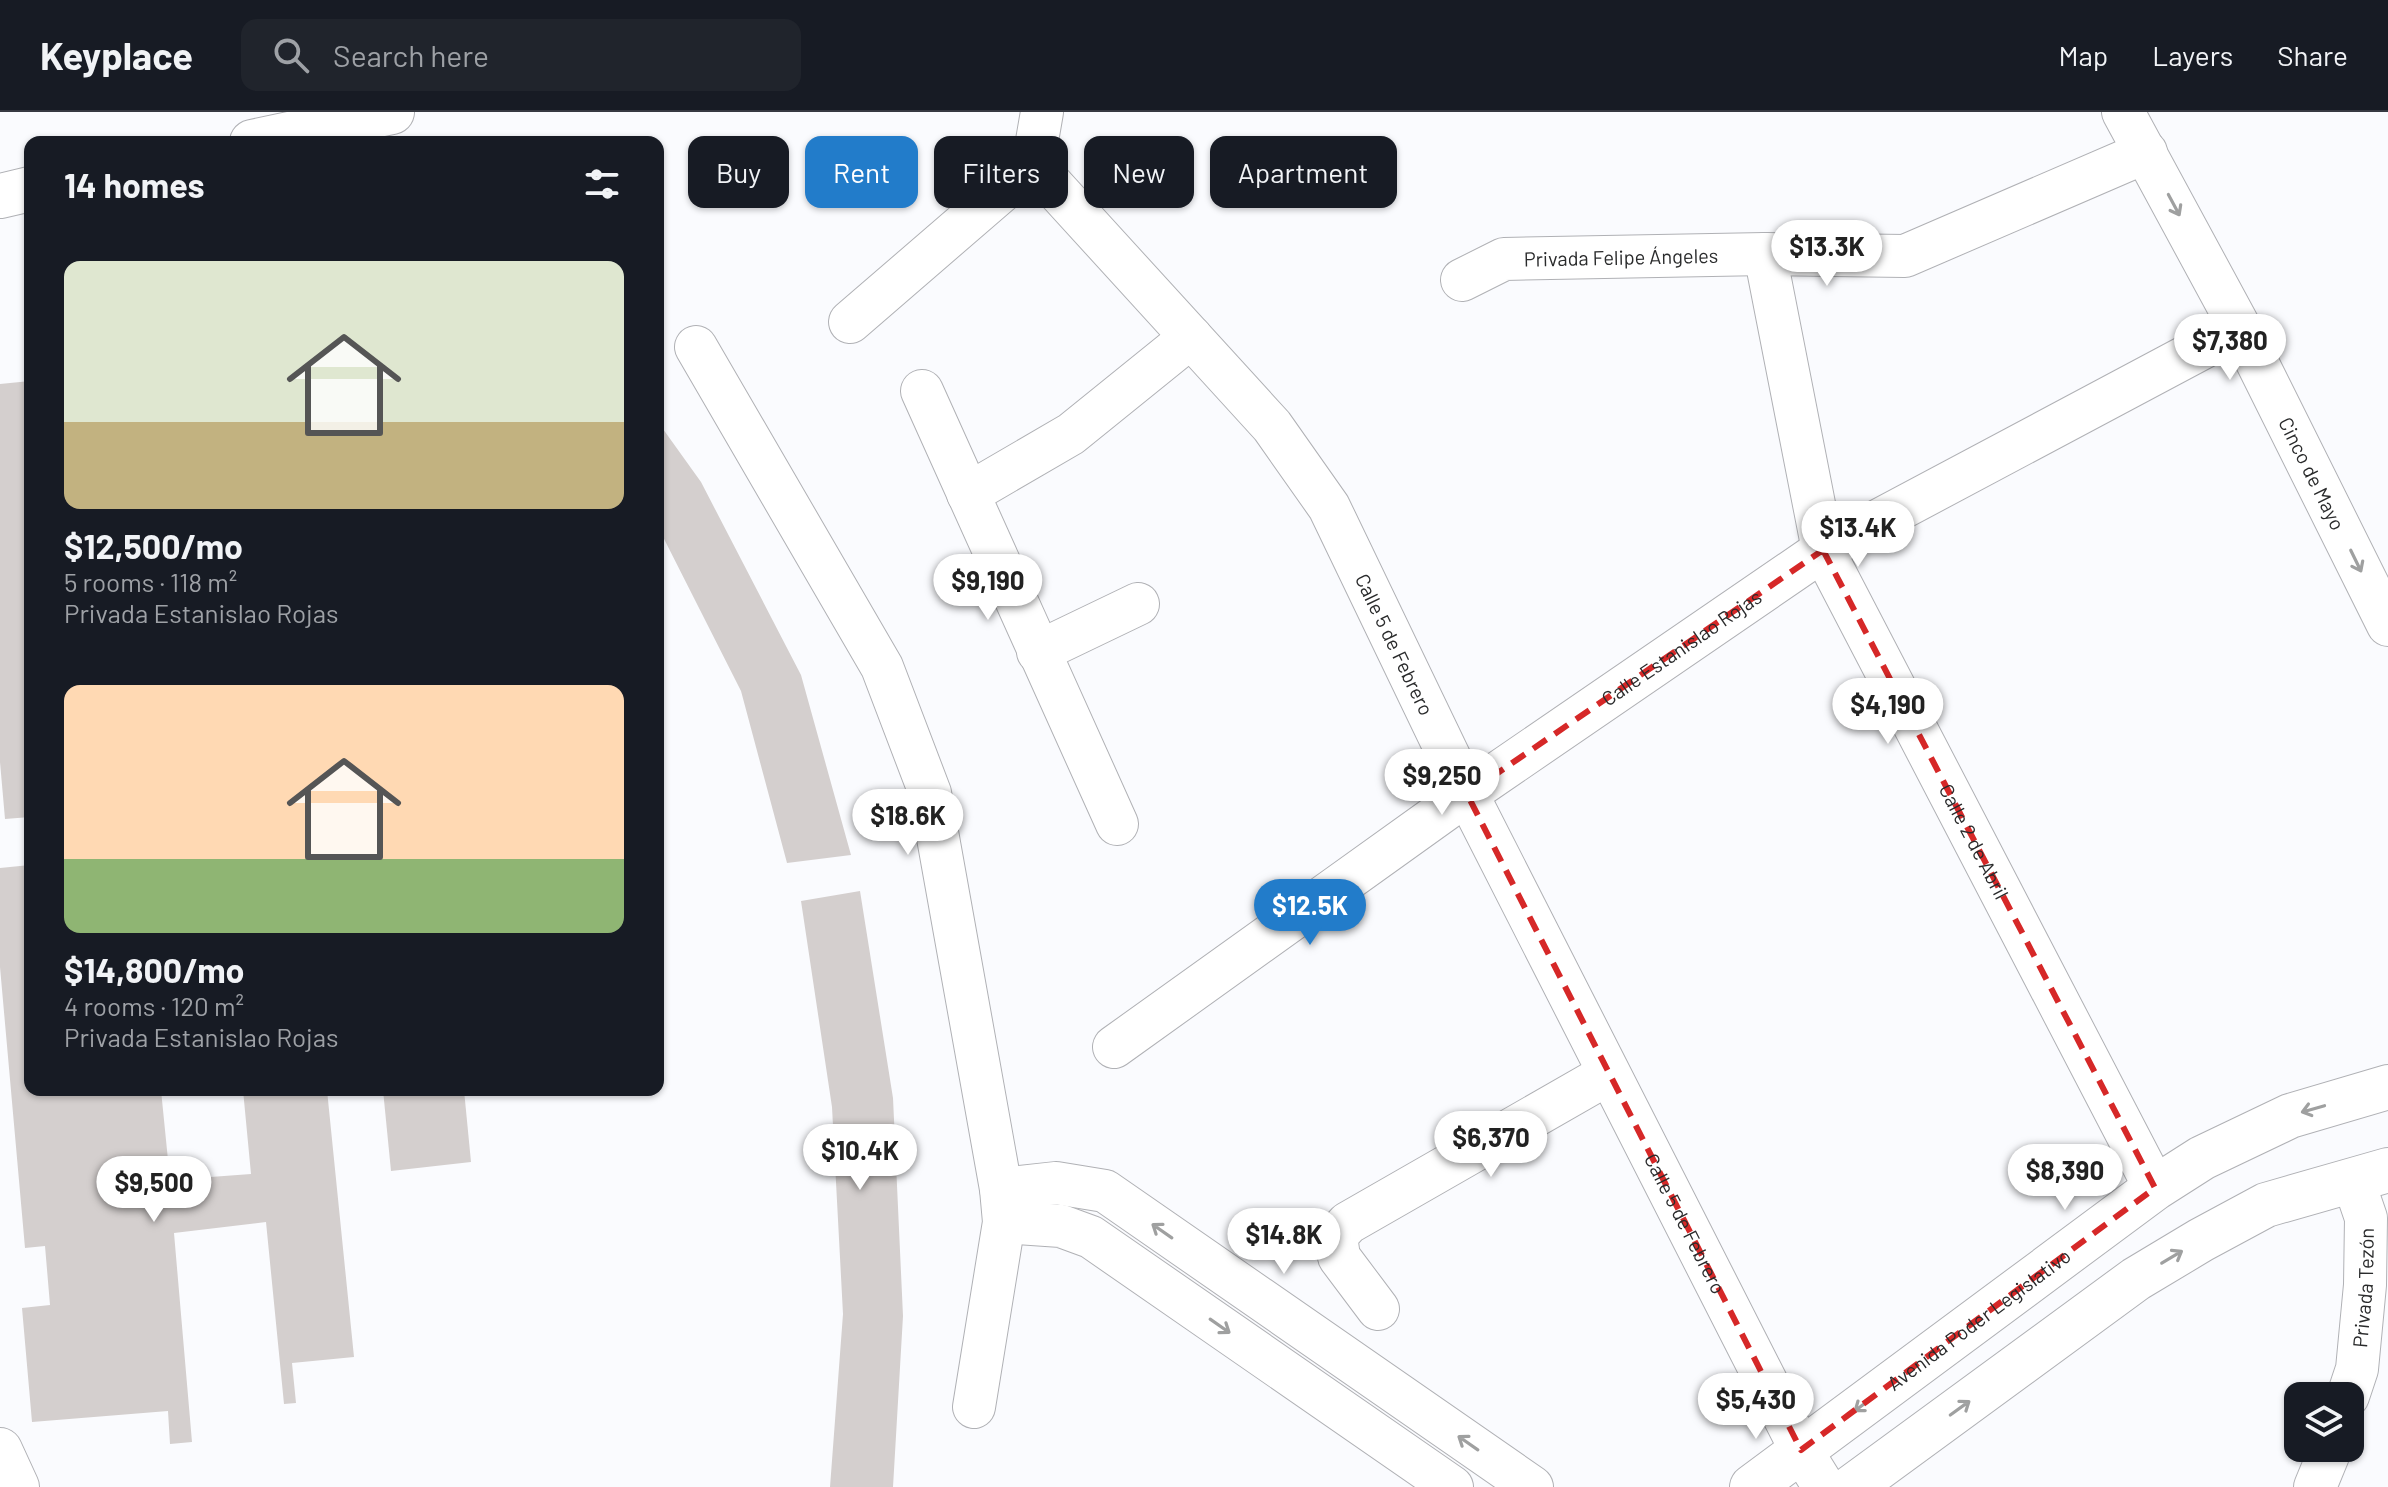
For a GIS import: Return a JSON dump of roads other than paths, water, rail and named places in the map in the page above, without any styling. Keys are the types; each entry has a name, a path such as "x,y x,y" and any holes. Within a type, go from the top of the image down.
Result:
{"main road":[{"path":"280,136 392,112"},
{"path":"0,196 24,190"},
{"name":"Avenida Poder Legislativo","path":"1752,1487 2155,1188 2202,1158 2290,1116 2388,1087"},
{"path":"1852,1487 2136,1279 2266,1205 2371,1175"},
{"path":"0,1450 17,1487"}],"street":[{"path":"1038,136 1042,112"},
{"name":"Cinco de Mayo","path":"2123,112 2240,328 2388,625"},
{"name":"Privada Felipe Ángeles","path":"1462,280 1504,259 1765,254 1905,256 2146,152"},
{"name":"Calle 5 de Febrero","path":"1068,202 1272,426 1329,507 1467,794 1608,1074 1801,1450 1824,1487"},
{"path":"850,322 982,208"},
{"name":"Calle 2 de Abril","path":"1765,254 1823,550 2155,1188"},
{"name":"Calle Estanislao Rojas","path":"1114,1047 1467,794 1823,550 2240,328"},
{"path":"968,494 1071,434 1191,337"},
{"path":"696,347 882,667 930,793 1003,1206 974,1407"},
{"path":"922,391 1117,824"},
{"path":"1038,652 1138,604"},
{"path":"1378,1309 1339,1257 1336,1236 1348,1223 1608,1074"},
{"name":"Privada Tezón","path":"2353,1382 2357,1369 2365,1285 2366,1218 2371,1175"},
{"path":"1003,1206 1056,1183 1105,1191 1532,1487"},
{"path":"1003,1206 1091,1237 1452,1487"},
{"path":"2315,1487 2325,1462"}]}
